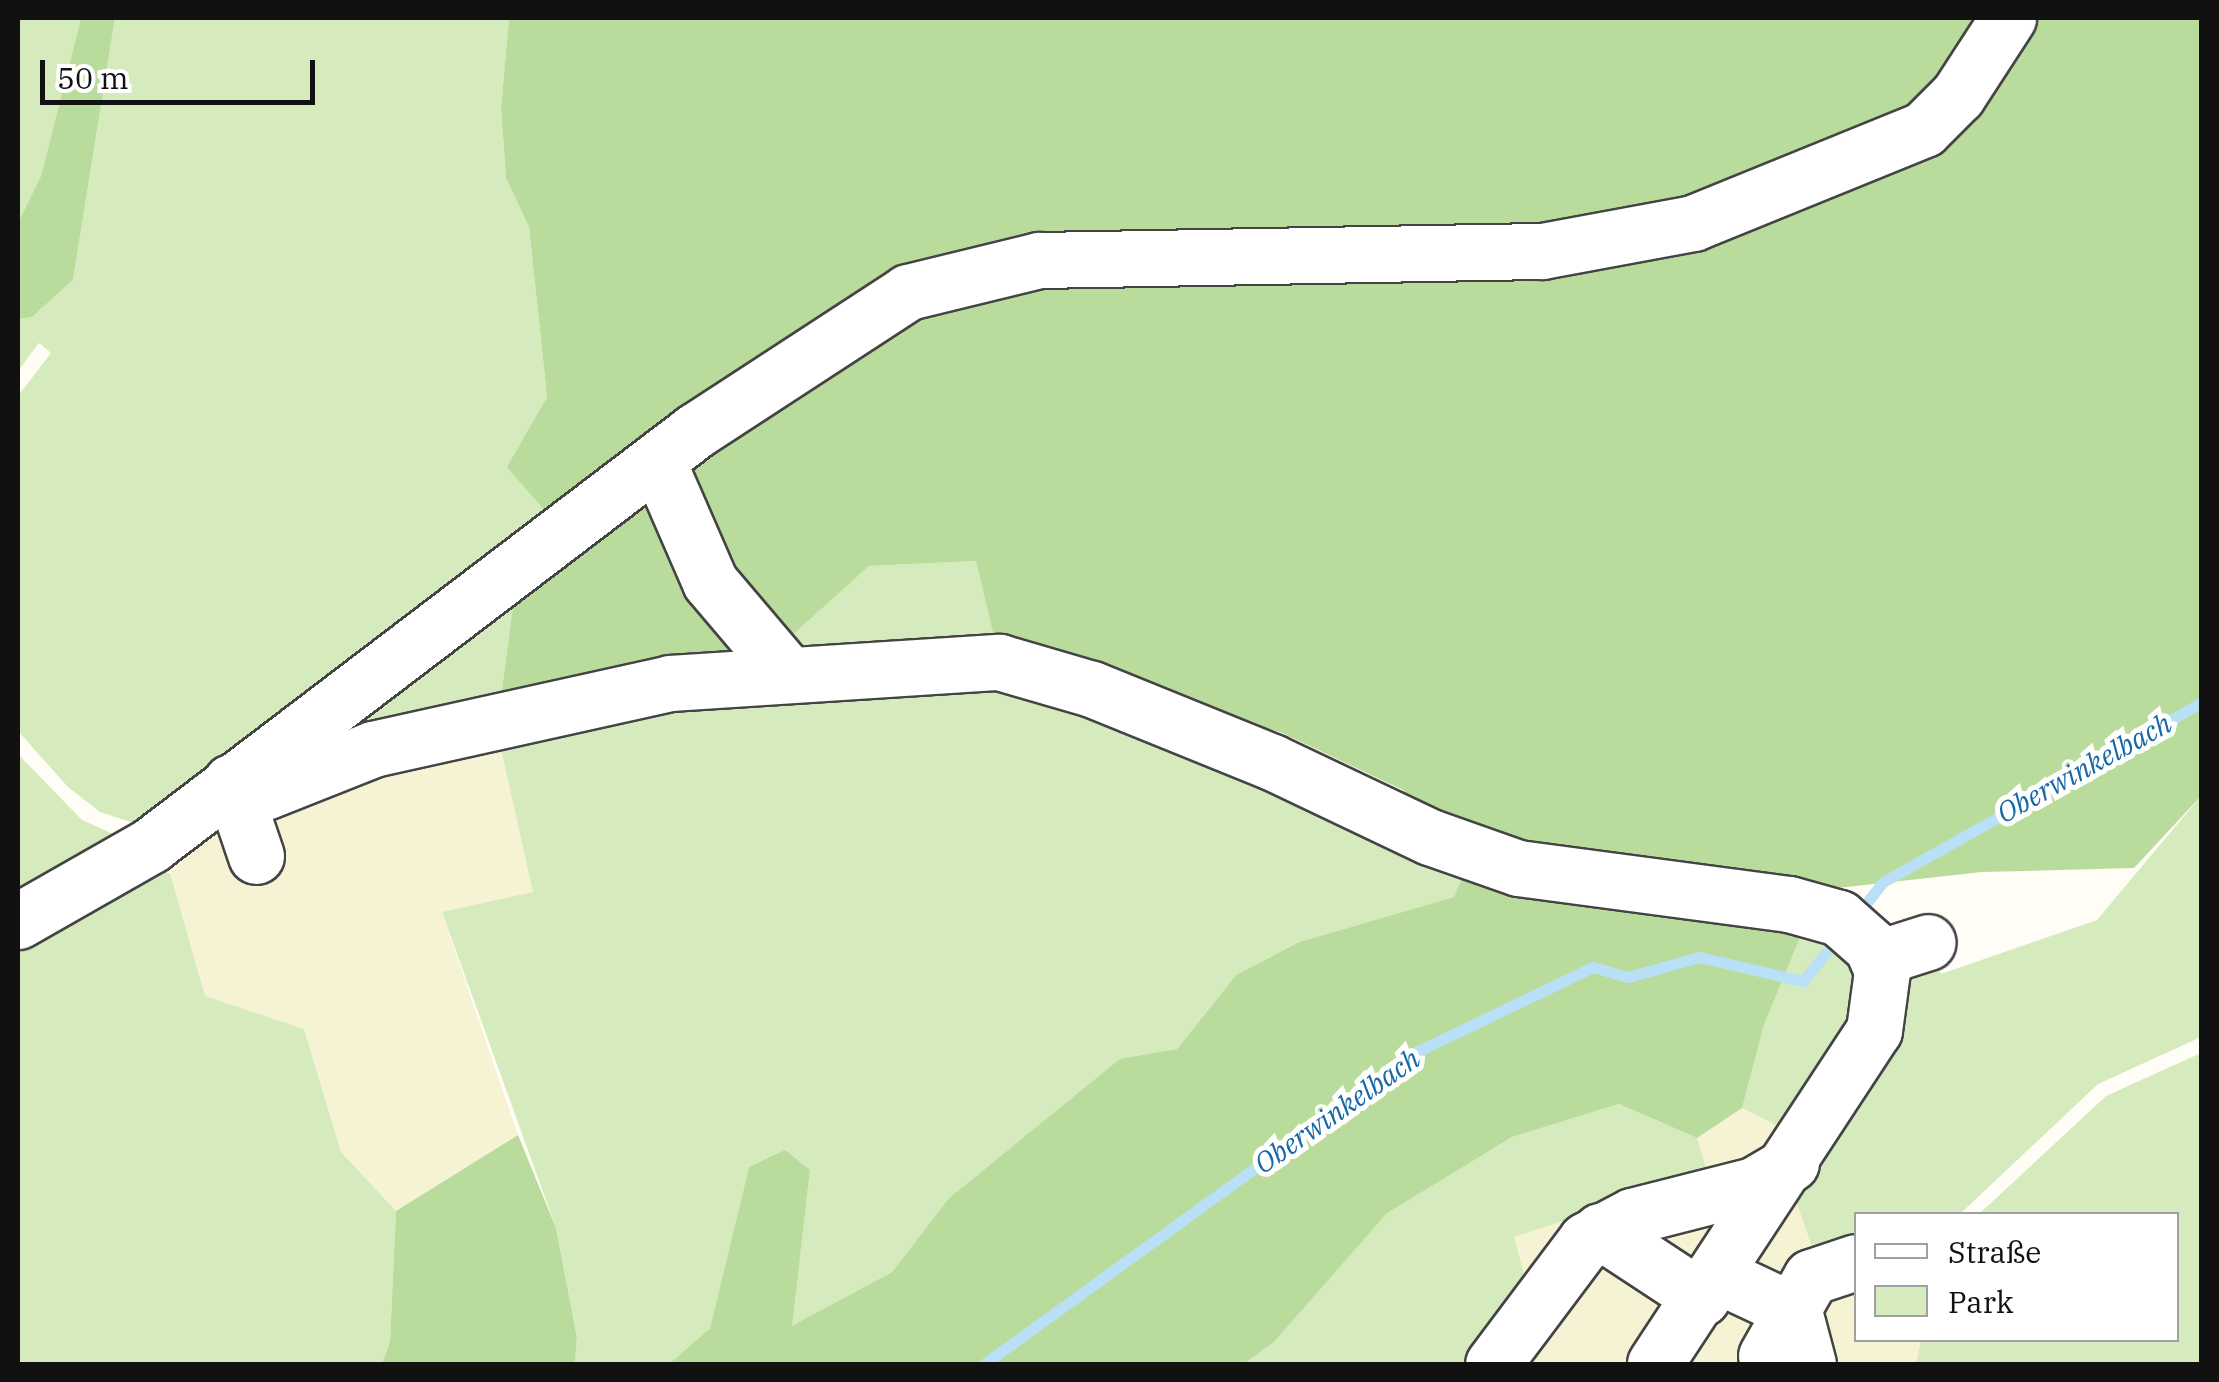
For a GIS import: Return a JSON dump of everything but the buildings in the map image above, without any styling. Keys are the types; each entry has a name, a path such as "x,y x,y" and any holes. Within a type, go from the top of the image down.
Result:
{"street":[{"path":"18,922 104,877 657,460 908,292 1039,260 1542,251 1694,223 1924,129 1958,95 2008,18"},
{"path":"657,460 710,582 789,675"},
{"path":"232,782 265,792 374,749 620,692 789,675 1023,664 1272,762 1464,851 1551,875 1810,909 1903,950 1883,991 1874,1030 1791,1163 1655,1364"},
{"path":"232,782 256,856"},
{"path":"1493,1364 1575,1250 1600,1231 1656,1208 1754,1185 1791,1163"},
{"path":"1600,1231 1710,1286 1789,1344 1812,1277 1854,1263"}],"shaded area":[{"path":"497,731 534,892 442,913 518,1135 396,1211 341,1152 304,1029 205,996 170,873 202,839 233,821"},
{"path":"1742,1108 1797,1136 1854,1248 1854,1342 1921,1342 1920,1364 1459,1364 1515,1247 1513,1237 1708,1174 1697,1138"}],"green space":[{"path":"18,18 81,18 41,176 18,223"},
{"path":"81,18 115,18 73,280 32,317 18,319 18,223 41,176"},
{"path":"115,18 509,18 501,109 506,178 529,227 547,397 508,467 552,519 154,821 131,822 100,812 68,787 18,731 18,396 51,353 39,343 18,371 18,319 32,317 73,280"},
{"path":"509,18 2201,18 2201,796 2134,868 1982,872 1837,888 1806,923 1764,1025 1742,1108 1697,1138 1619,1104 1512,1137 1387,1213 1274,1342 1244,1364 669,1364 710,1328 749,1167 785,1150 810,1170 792,1326 892,1272 949,1198 1120,1059 1177,1049 1236,975 1299,942 1454,897 1469,862 1403,790 1280,732 997,650 976,561 869,566 772,653 499,712 516,583 552,519 507,467 547,397 529,227 506,178 501,109"},
{"path":"976,561 997,650 822,664 784,640 869,566"},
{"path":"516,583 499,712 274,766"},
{"path":"998,670 1470,863 1454,897 1299,942 1236,975 1177,1049 1120,1060 949,1198 892,1272 791,1327 810,1170 749,1167 710,1328 669,1364 575,1364 577,1336 556,1228 442,912 533,892 497,731"},
{"path":"18,754 82,820 129,841 18,904"},
{"path":"2201,796 2201,1037 2098,1084 1962,1212 1854,1212 1854,1252 1817,1261 1789,1181 1902,975 1931,947 1941,974 2097,920"},
{"path":"141,869 170,873 205,996 304,1029 341,1152 396,1211 390,1341 382,1364 18,1364 18,937"},
{"path":"1806,923 1828,927 1870,994 1797,1136 1742,1108 1764,1025"},
{"path":"2201,1053 2201,1364 1916,1364 1921,1342 2179,1342 2179,1212 1981,1212 2106,1096"},
{"path":"1619,1104 1697,1138 1708,1174 1514,1237 1526,1282 1490,1357 1459,1364 1244,1364 1274,1342 1387,1212 1512,1137"},
{"path":"518,1135 556,1228 577,1337 575,1364 382,1364 390,1341 396,1211"}],"waterway":[{"name":"Oberwinkelbach","path":"1868,901 1883,882 2202,702"},
{"name":"Oberwinkelbach","path":"984,1364 1414,1053 1593,967 1628,977 1699,957 1803,981 1830,948"}]}
